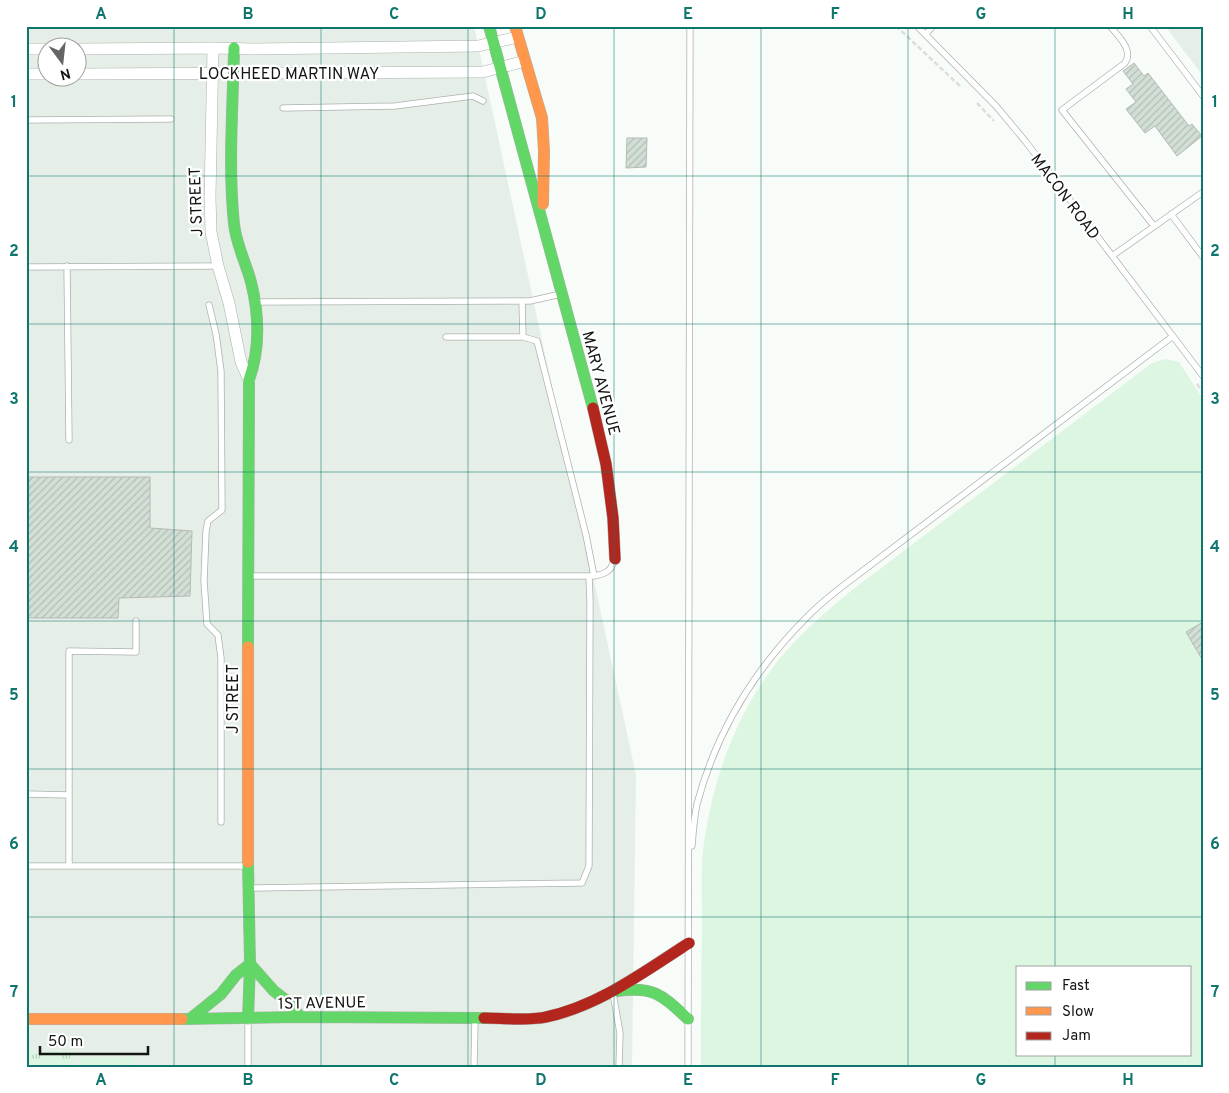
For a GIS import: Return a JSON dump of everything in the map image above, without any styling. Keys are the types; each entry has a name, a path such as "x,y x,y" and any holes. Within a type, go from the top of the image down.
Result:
{"street":[{"name":"MARY AVENUE","path":"489,26 604,450 613,509 615,559"},
{"name":"MARY AVENUE","path":"517,32 542,118 544,151 542,219"},
{"name":"LOCKHEED MARTIN WAY","path":"88,49 478,46 494,44 517,32"},
{"name":"J STREET","path":"213,48 211,232 218,266 229,303 241,362 249,380"},
{"name":"J STREET","path":"234,48 232,189 234,226 256,302 256,360 249,380 248,888 250,964 248,1018"},
{"name":"LOCKHEED MARTIN WAY","path":"88,74 483,72 525,61"},
{"name":"1ST AVENUE","path":"26,1019 544,1018 564,1014 612,991 689,943"},
{"path":"190,1019 220,994 236,975 250,964 274,991 291,1004 300,1017"},
{"name":"1ST AVENUE","path":"612,991 643,989 651,991 672,1003 688,1019"}],"lane":[{"path":"688,1067 690,26"},
{"name":"MACON ROAD","path":"917,26 996,106 1026,142 1203,376"},
{"path":"926,34 933,26"},
{"path":"1110,26 1125,45 1128,58 1125,63 1062,110 1154,226"},
{"path":"1150,26 1203,96"},
{"path":"283,108 395,106 473,96 483,101"},
{"path":"26,120 171,119"},
{"path":"1112,256 1203,192"},
{"path":"1171,214 1203,257"},
{"path":"68,266 69,440"},
{"path":"26,267 218,266"},
{"path":"256,302 522,301 561,294"},
{"path":"522,301 523,337"},
{"path":"209,305 216,334 221,371 222,510 208,521 204,581 207,624 218,636 221,658 221,822"},
{"path":"689,868 697,806 708,769 740,700 761,668 784,641 811,612 848,582 1172,336"},
{"path":"248,888 582,883 589,866 592,576 586,535 537,341 523,337 446,337"},
{"path":"249,576 592,576 605,574 612,568 615,559"},
{"path":"69,866 69,651 136,652 136,621"},
{"path":"26,794 69,795"},
{"path":"26,866 248,866"},
{"path":"612,991 620,1033 619,1067"},
{"path":"248,1018 248,1067"},
{"path":"474,1067 475,1018"}],"path":[{"path":"896,26 964,90"},
{"path":"899,30 903,26"},
{"path":"976,102 999,126"}],"shaded area":[{"path":"26,26 474,26 636,775 632,1067 26,1067"},
{"path":"1165,26 1203,26 1203,76"}],"green space":[{"path":"1165,359 1179,362 1203,399 1203,1067 701,1067 702,857 709,812 722,765 741,719 766,677 797,639 852,590 1152,363"},
{"path":"26,1051 73,1051 73,1067 26,1067"},
{"path":"79,1057 134,1057 134,1067 79,1067"}],"building":[{"path":"1134,63 1144,76 1148,73 1189,126 1192,124 1202,136 1177,156 1155,126 1145,133 1126,109 1136,102 1126,89 1133,84 1123,71"},
{"path":"627,138 647,138 646,167 626,168"},
{"path":"26,477 150,477 150,528 192,531 190,596 119,598 118,618 26,618"},
{"path":"1203,622 1203,661 1186,632"}],"traffic: fast":[{"path":"489,26 593,408"},
{"path":"234,48 231,158 232,202 237,239 254,294 257,319 257,344 249,380 248,647"},
{"path":"248,862 250,964 248,1019"},
{"path":"190,1019 221,994 236,975 250,964 274,991 291,1004 300,1017"},
{"path":"617,991 640,990 657,994 688,1019"},
{"path":"182,1019 300,1017 484,1018"}],"traffic: slow":[{"path":"515,26 542,118 544,151 543,204"},
{"path":"248,647 248,862"},
{"path":"26,1019 182,1019"}],"traffic: jam":[{"path":"593,408 606,464 613,518 615,559"},
{"path":"484,1018 532,1019 566,1012 585,1005 621,986 689,943"}]}
